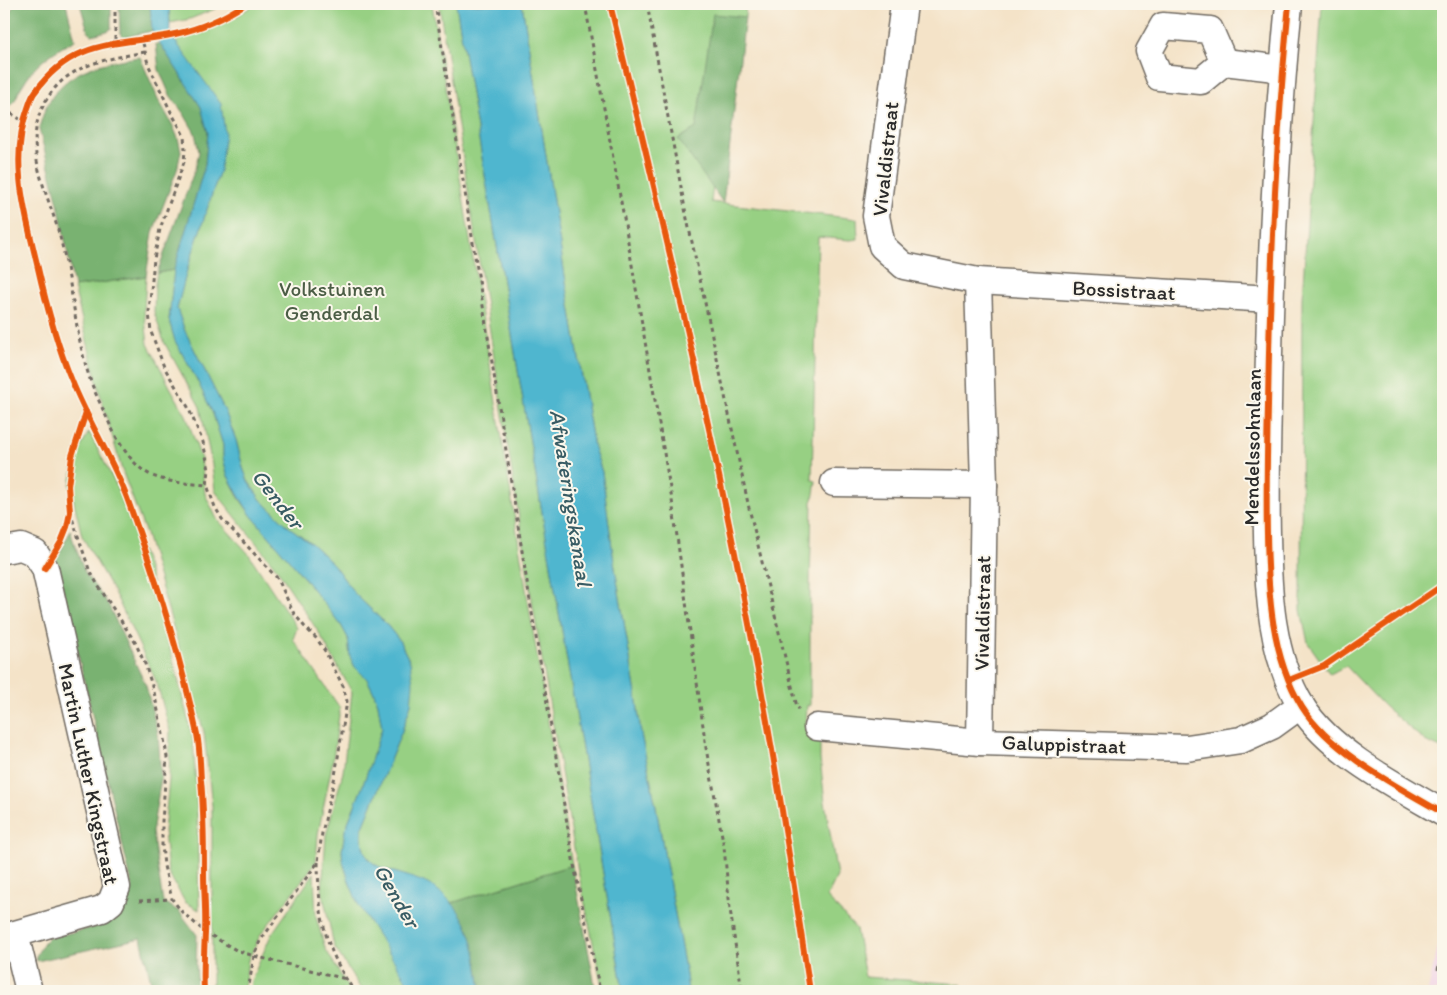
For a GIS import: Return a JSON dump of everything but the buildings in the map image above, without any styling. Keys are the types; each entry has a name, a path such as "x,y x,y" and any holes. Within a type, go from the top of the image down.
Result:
{"street":[{"name":"Vivaldistraat","path":"904,4 876,216 882,246 904,266 978,281 984,485 980,742"},
{"name":"Mendelssohnlaan","path":"1289,4 1282,69 1270,299 1266,512 1268,574 1273,625 1278,648 1289,680 1309,718 1343,750 1401,789 1443,813"},
{"path":"1224,62 1282,69"},
{"name":"Bossistraat","path":"978,281 1270,299"},
{"path":"834,483 984,485"},
{"name":"Martin Luther Kingstraat","path":"4,550 21,547 36,553 45,568 117,887 110,902 102,908 9,931 28,991"},
{"name":"Galuppistraat","path":"817,727 980,742 1187,748 1242,740 1272,726 1301,705"}],"path":[{"path":"115,4 115,44"},
{"path":"435,4 530,604 574,865 600,991"},
{"path":"584,4 624,218 672,500 706,748 724,847 730,909 742,991"},
{"path":"647,4 686,214 749,508 797,707 817,727"},
{"path":"140,39 158,36"},
{"path":"149,38 143,43 148,64 184,136 186,150 184,162 160,229 154,259 148,312 151,332 164,367 188,407 203,442 209,470 207,484 215,507 222,519 278,580 293,612 317,639 343,686 347,701 318,862 320,911 326,938 354,991"},
{"path":"106,46 124,42"},
{"path":"145,52 96,62 80,68 57,85 42,107 36,131 35,150 38,169 59,233 86,365 91,382 114,433 130,457 140,468 152,475 164,479 207,484"},
{"path":"4,109 23,121"},
{"path":"22,130 26,112"},
{"path":"69,503 70,512 89,569 98,587 135,642 145,664 154,692 166,744 167,757 162,821 164,866 172,899 182,912 205,932 236,950 346,979"},
{"path":"67,527 70,512"},
{"path":"248,991 254,956 260,942 318,862"},
{"path":"204,941 205,923"},
{"path":"1438,970 1443,947"}],"shaded area":[{"path":"1443,924 1443,991 1428,991"}],"green space":[{"path":"15,4 66,4 75,40 52,54 33,71 10,106 4,105 4,20"},
{"path":"80,4 111,4 111,29 92,35 88,31"},
{"path":"119,4 150,4 152,31 124,37 120,33"},
{"path":"169,4 227,4 190,19 170,23"},
{"name":"Volkstuinen Genderdal","path":"255,4 432,4 572,865 452,903 421,883 375,866 367,857 363,847 362,829 411,704 410,662 399,640 386,624 355,594 333,564 311,543 289,527 261,500 248,481 225,411 185,331 177,309 187,270 220,170 173,38 209,30"},
{"path":"439,4 456,4 623,991 603,991 577,866 531,595"},
{"path":"522,4 746,4 745,17 735,16 711,202 857,219 858,239 818,237 812,480 816,481 812,501 810,706 807,705 806,723 808,737 820,737 820,759 825,802 837,876 827,897 856,929 865,977 961,984 961,991 688,991 656,807 641,734 602,472 594,448"},
{"path":"1322,4 1443,4 1443,749 1425,741 1384,706 1346,666 1330,674 1308,643 1301,610 1302,298"},
{"path":"713,14 745,17 723,203 678,139 696,128"},
{"path":"160,43 201,107 208,133 205,165 174,270 157,273 195,169 199,152 195,133 170,95 159,70 156,44"},
{"path":"140,57 158,99 178,138 181,151 177,170 153,232 146,276 74,287 58,203 39,129 45,111 53,96 63,84 90,68 105,63"},
{"path":"174,270 169,320 175,341 197,380 213,414 223,445 223,457 227,474 239,498 251,515 341,625 348,638 350,657 355,667 367,679 378,704 382,728 362,788 345,830 342,851 343,862 350,884 413,991 362,991 334,946 322,890 326,835 343,772 352,692 319,633 277,569 215,491 212,465 200,407 164,342 154,312 157,273"},
{"path":"146,276 144,311 148,344 186,415 201,459 205,494 217,519 248,553 297,628 293,639 340,708 333,760 318,834 316,862 261,934 248,960 244,991 212,991 212,806 204,732 146,534 122,470 100,394 74,287"},
{"path":"89,432 116,485 147,565 193,739 197,806 199,910 185,902 168,872 164,831 169,780 170,731 157,683 117,598 82,536 70,485 75,458"},
{"path":"71,530 85,573 108,604 146,686 158,734 161,778 152,832 163,902 179,911 197,935 196,965 198,991 153,991 141,938 37,961 36,956 48,938 92,928 112,921 125,904 132,885 56,560"},
{"path":"572,865 596,991 481,991 477,962 452,903"},
{"path":"314,873 316,917 325,948 350,991 250,991 251,981 271,935"}],"water":[{"name":"Gender","path":"150,4 169,4 170,28 173,38 221,104 225,133 220,170 187,270 177,309 185,331 225,411 248,481 261,500 289,527 311,543 333,564 355,594 386,624 399,640 410,662 413,683 411,704 362,829 362,843 365,853 377,865 430,885 447,898 459,911 470,933 478,967 481,991 413,991 358,904 350,884 343,862 342,851 345,830 362,788 382,728 378,704 367,679 355,667 350,657 348,638 341,625 251,515 240,498 227,474 223,457 223,445 213,414 197,380 175,341 169,320 174,270 205,165 208,133 201,107 152,31"},
{"name":"Afwateringskanaal","path":"456,4 522,4 594,448 602,472 641,734 656,807 688,991 623,991"}],"cycle path":[{"path":"204,991 204,827 197,734 175,644 127,498 78,396 56,338 28,225 19,166 22,127 32,96 50,74 65,62 81,53 98,47 154,38 193,29 229,14 245,4"},
{"path":"610,4 674,271 714,451 773,755 810,991"},
{"path":"1289,4 1277,154 1269,355 1267,518 1270,601 1273,623 1284,667 1292,688 1302,707 1314,723 1330,739 1366,767 1443,813"},
{"path":"45,568 61,542 67,527 70,512 68,486 72,456 86,412"},
{"path":"1289,680 1324,666 1443,585"}]}
